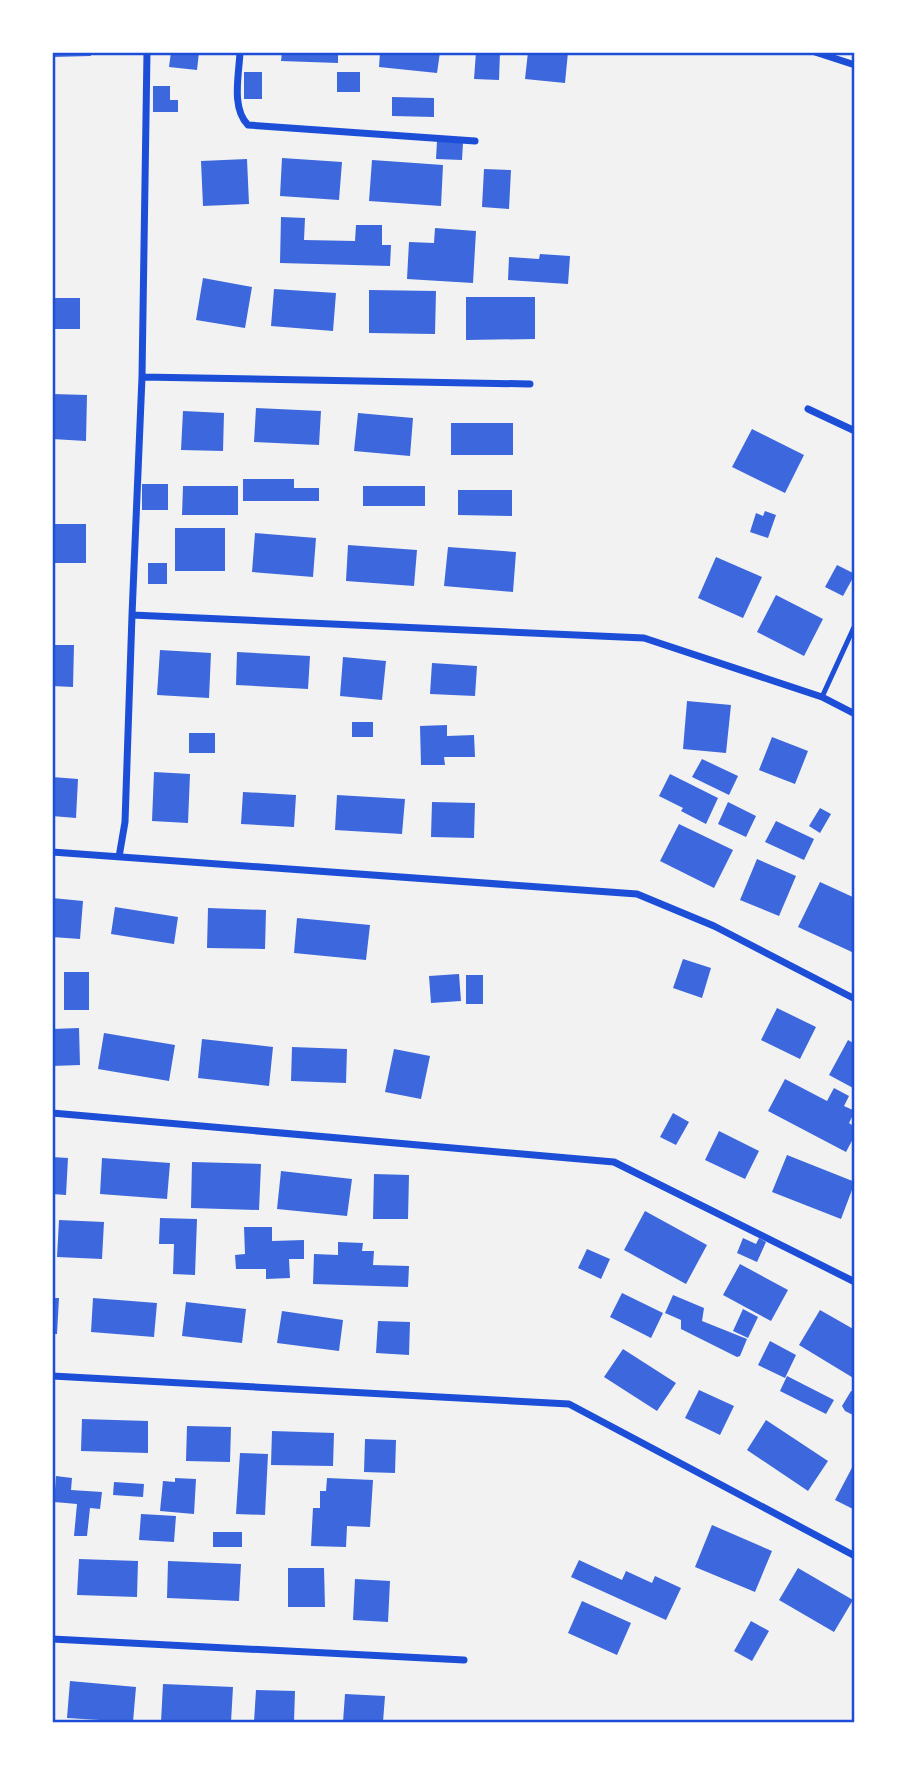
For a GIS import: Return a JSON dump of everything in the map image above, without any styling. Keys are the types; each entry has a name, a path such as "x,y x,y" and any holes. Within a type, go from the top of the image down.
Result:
{"street":[{"path":"120,858 125,822 142,377 147,52"},
{"path":"240,52 238,107 242,119 248,125 475,141"},
{"path":"815,52 855,65"},
{"path":"142,377 530,384"},
{"path":"808,409 855,431"},
{"path":"132,615 644,638 821,697 855,714"},
{"path":"52,852 637,894 714,926 855,999"},
{"path":"52,1112 614,1162 855,1282"},
{"path":"52,1376 569,1404 855,1556"},
{"path":"52,1639 464,1660"}],"lane":[{"path":"821,697 855,625"}],"building":[{"path":"52,52 90,52 91,56 52,57"},
{"path":"171,52 199,52 197,70 169,67"},
{"path":"282,52 338,52 338,63 281,61"},
{"path":"380,52 440,52 437,73 379,67"},
{"path":"476,52 500,52 499,80 474,79"},
{"path":"528,52 568,52 565,83 525,79"},
{"path":"244,72 262,72 262,99 244,99"},
{"path":"337,72 360,72 360,92 337,92"},
{"path":"153,86 170,86 170,100 178,100 178,112 153,112"},
{"path":"392,97 434,98 434,117 392,116"},
{"path":"437,141 463,143 462,160 436,159"},
{"path":"282,158 342,162 339,200 280,196"},
{"path":"247,159 249,204 203,206 201,161"},
{"path":"372,160 443,165 441,206 369,201"},
{"path":"484,169 511,170 509,209 482,207"},
{"path":"281,217 305,218 304,240 355,241 356,225 382,225 382,245 391,245 390,266 280,263"},
{"path":"435,228 476,231 473,283 407,279 409,242 434,243"},
{"path":"540,254 570,256 568,284 508,280 509,257 539,259"},
{"path":"203,278 252,287 245,328 196,320"},
{"path":"274,289 336,293 333,331 271,326"},
{"path":"369,290 436,291 435,334 369,333"},
{"path":"466,297 535,297 535,339 466,340"},
{"path":"52,298 80,298 80,329 52,329"},
{"path":"52,394 87,395 86,441 52,439"},
{"path":"256,408 321,411 319,445 254,442"},
{"path":"183,411 224,413 223,451 181,450"},
{"path":"358,413 413,418 410,456 354,451"},
{"path":"451,423 513,423 513,455 451,455"},
{"path":"752,429 804,455 785,493 732,467"},
{"path":"243,479 294,479 294,488 319,488 319,501 243,501"},
{"path":"142,484 168,484 168,510 142,510"},
{"path":"183,486 238,486 238,515 182,515"},
{"path":"363,486 425,486 425,506 363,506"},
{"path":"458,490 512,490 512,516 458,515"},
{"path":"765,511 776,515 768,538 750,532 756,513 763,516"},
{"path":"52,524 86,524 86,563 52,563"},
{"path":"175,528 225,528 225,571 175,571"},
{"path":"255,533 316,538 313,577 252,572"},
{"path":"348,545 417,550 414,586 346,581"},
{"path":"448,547 516,552 513,592 444,586"},
{"path":"716,557 762,577 743,618 698,598"},
{"path":"148,563 167,563 167,584 148,584"},
{"path":"837,565 855,574 843,596 825,587"},
{"path":"776,595 823,619 804,656 757,632"},
{"path":"52,645 74,645 73,687 52,686"},
{"path":"160,650 211,653 209,698 157,695"},
{"path":"237,652 310,656 308,689 236,685"},
{"path":"343,657 386,661 382,700 340,696"},
{"path":"432,663 477,666 475,696 430,694"},
{"path":"687,701 731,705 726,753 683,749"},
{"path":"352,722 373,722 373,737 352,737"},
{"path":"447,725 447,736 474,735 475,757 444,757 445,765 421,765 420,726"},
{"path":"189,733 215,733 215,753 189,753"},
{"path":"772,737 808,751 795,784 759,770"},
{"path":"702,759 738,776 729,795 692,777"},
{"path":"154,772 190,774 188,823 152,821"},
{"path":"670,774 718,798 706,824 659,796"},
{"path":"52,777 78,779 76,818 52,816"},
{"path":"243,792 296,795 294,827 241,824"},
{"path":"337,795 405,799 402,834 335,830"},
{"path":"432,802 475,803 474,838 431,837"},
{"path":"728,802 756,816 746,837 718,824"},
{"path":"820,808 831,814 820,833 809,826"},
{"path":"776,821 814,839 804,860 765,842"},
{"path":"679,824 733,850 714,888 660,861"},
{"path":"757,859 796,876 779,916 740,900"},
{"path":"820,882 855,898 854,953 798,927"},
{"path":"52,898 83,901 80,939 52,937"},
{"path":"115,907 178,917 174,944 111,934"},
{"path":"208,908 266,910 265,949 207,948"},
{"path":"297,918 370,925 366,960 294,953"},
{"path":"683,959 711,968 702,998 673,988"},
{"path":"64,972 89,972 89,1010 64,1010"},
{"path":"459,974 461,1001 431,1003 429,976"},
{"path":"466,975 483,975 483,1004 466,1004"},
{"path":"777,1008 816,1027 800,1059 761,1040"},
{"path":"79,1028 80,1065 52,1066 52,1029"},
{"path":"104,1033 175,1045 169,1081 98,1069"},
{"path":"202,1039 273,1047 269,1086 198,1078"},
{"path":"848,1040 855,1044 855,1089 829,1075"},
{"path":"292,1047 347,1049 346,1083 291,1081"},
{"path":"394,1049 430,1056 421,1099 385,1092"},
{"path":"785,1079 827,1101 834,1088 849,1096 844,1106 855,1111 849,1123 855,1127 855,1135 846,1152 768,1111"},
{"path":"673,1113 689,1122 676,1145 660,1137"},
{"path":"719,1131 759,1151 745,1179 705,1160"},
{"path":"787,1155 855,1182 841,1219 772,1192"},
{"path":"52,1157 68,1158 66,1195 52,1194"},
{"path":"102,1158 170,1163 167,1199 100,1194"},
{"path":"192,1162 261,1164 259,1210 191,1208"},
{"path":"281,1171 352,1179 347,1216 277,1209"},
{"path":"374,1174 409,1175 408,1219 373,1219"},
{"path":"645,1211 707,1245 686,1284 624,1250"},
{"path":"160,1218 197,1219 195,1275 173,1274 174,1244 159,1244"},
{"path":"59,1220 104,1222 102,1259 57,1257"},
{"path":"244,1227 272,1227 272,1241 304,1240 304,1259 289,1259 290,1278 266,1279 266,1269 236,1269 235,1255 245,1254"},
{"path":"743,1238 756,1244 759,1238 766,1242 757,1262 737,1253"},
{"path":"338,1242 363,1243 362,1251 374,1251 373,1265 409,1266 408,1287 313,1284 314,1254 338,1255"},
{"path":"587,1249 610,1259 601,1279 578,1268"},
{"path":"740,1264 788,1290 771,1321 723,1295"},
{"path":"622,1293 663,1313 651,1338 610,1317"},
{"path":"673,1295 704,1308 702,1321 747,1339 740,1356 737,1357 681,1329 681,1320 665,1313"},
{"path":"52,1298 59,1298 57,1334 52,1334"},
{"path":"93,1298 157,1303 154,1337 91,1332"},
{"path":"186,1302 246,1309 242,1343 182,1336"},
{"path":"743,1309 758,1317 748,1338 733,1331"},
{"path":"820,1310 855,1330 855,1379 799,1345"},
{"path":"282,1311 343,1320 339,1351 277,1343"},
{"path":"378,1321 410,1322 409,1355 376,1353"},
{"path":"770,1341 796,1355 785,1378 758,1365"},
{"path":"623,1349 676,1383 657,1411 604,1377"},
{"path":"787,1376 834,1400 826,1414 780,1391"},
{"path":"699,1390 734,1406 720,1435 685,1418"},
{"path":"851,1391 855,1392 855,1416 845,1411 842,1406"},
{"path":"82,1419 148,1421 148,1453 81,1451"},
{"path":"766,1420 828,1461 808,1491 747,1450"},
{"path":"187,1426 231,1427 230,1462 186,1461"},
{"path":"272,1431 334,1433 333,1466 271,1465"},
{"path":"365,1439 396,1440 395,1473 364,1472"},
{"path":"240,1453 268,1454 265,1515 236,1514"},
{"path":"855,1462 855,1510 835,1500"},
{"path":"56,1476 72,1478 71,1490 102,1492 100,1509 90,1508 87,1536 74,1536 77,1504 54,1502"},
{"path":"175,1478 196,1479 194,1514 160,1511 163,1481 175,1482"},
{"path":"327,1478 373,1480 370,1527 347,1526 346,1547 311,1546 313,1508 320,1508 320,1491 326,1491"},
{"path":"114,1482 144,1484 143,1497 113,1495"},
{"path":"141,1514 176,1516 174,1542 139,1540"},
{"path":"712,1525 772,1551 755,1592 695,1567"},
{"path":"213,1532 242,1532 242,1547 213,1547"},
{"path":"79,1559 138,1561 137,1597 77,1595"},
{"path":"579,1560 622,1580 626,1571 652,1583 655,1576 681,1588 666,1620 571,1577"},
{"path":"168,1561 241,1564 239,1601 167,1598"},
{"path":"288,1568 324,1568 325,1607 288,1607"},
{"path":"798,1568 853,1600 834,1632 779,1600"},
{"path":"355,1579 390,1581 388,1622 353,1620"},
{"path":"582,1601 631,1623 617,1655 568,1633"},
{"path":"751,1621 769,1631 752,1661 734,1651"},
{"path":"70,1681 136,1687 133,1722 67,1718"},
{"path":"163,1684 233,1687 231,1722 161,1722"},
{"path":"256,1690 295,1691 294,1722 254,1722"},
{"path":"345,1694 385,1696 383,1722 343,1722"}]}
